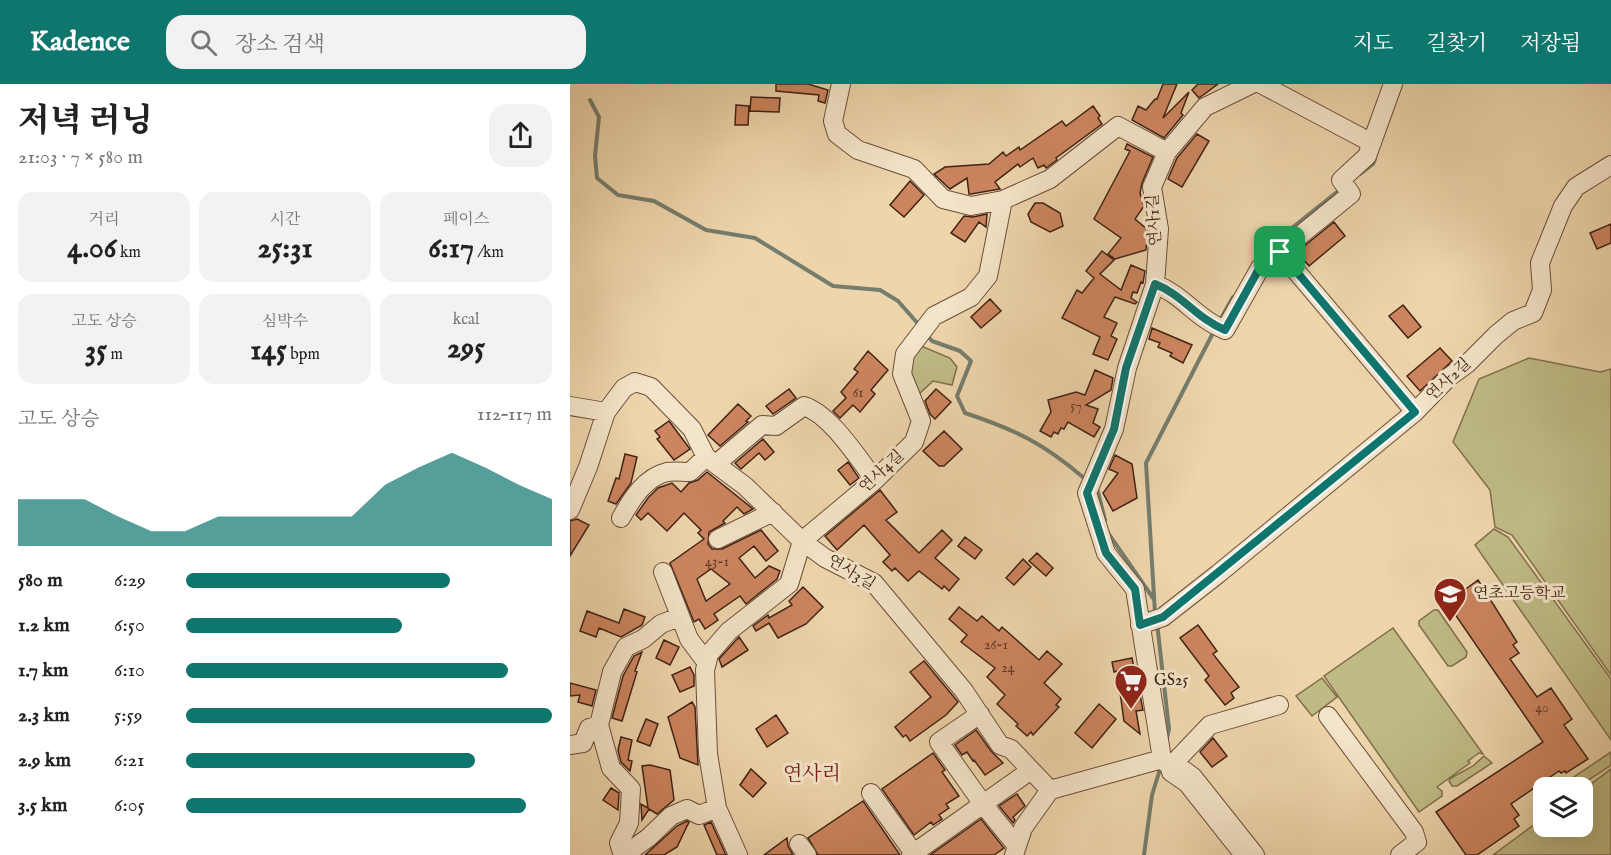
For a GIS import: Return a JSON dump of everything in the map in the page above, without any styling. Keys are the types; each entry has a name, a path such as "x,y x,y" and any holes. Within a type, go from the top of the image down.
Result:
{"street":[{"path":"841,84 833,121 837,134 858,150 914,169 943,199 971,206 1004,200 1050,179 1118,126 1167,152"},
{"name":"연사1길","path":"1164,757 1135,589 1106,553 1087,493 1114,429 1126,368 1155,284 1159,229 1152,187 1167,152 1205,107 1252,84"},
{"path":"1261,84 1372,143"},
{"path":"1155,284 1170,290 1208,323 1225,330 1260,267 1280,252 1346,187 1367,156 1393,84"},
{"name":"연사2길","path":"1140,625 1163,617 1415,412 1496,334 1513,321 1533,313 1542,290 1540,263 1563,206 1576,187 1611,165"},
{"name":"연사4길","path":"802,541 875,480 914,442 921,421 902,374 905,354 934,316 971,297 988,276 1004,200"},
{"path":"1280,252 1415,412"},
{"name":"연사3길","path":"570,510 588,467 606,412 624,388 635,382 651,387 692,429 711,460 745,486 802,541 825,558 874,583 964,691 1000,745 1011,749 1050,790"},
{"path":"570,406 606,412"},
{"path":"621,518 634,494 665,472 690,472 762,425 776,426 804,406 815,410 843,438 875,480"},
{"path":"718,539 773,512"},
{"path":"738,855 717,808 708,754 705,670 709,654 729,632 789,584 802,541"},
{"path":"663,572 689,639 707,663"},
{"path":"679,617 661,624 643,639 626,647 612,672 599,725 610,768 631,789 628,823 619,843 624,855 648,838 671,816 687,808 699,815 717,808"},
{"path":"1016,850 1023,828 1050,790 1164,757 1210,725 1279,705"},
{"path":"980,714 939,741 1016,850"},
{"path":"1328,716 1414,832 1417,842 1401,855"},
{"path":"570,746 583,743 589,728 599,725"},
{"path":"1164,757 1171,772 1186,783 1244,855"},
{"path":"1164,757 1193,777 1255,855"},
{"path":"871,793 914,854 1031,770"}],"shaded area":[{"path":"921,346 950,358 957,367 952,385 933,381 919,394 912,381 910,364"},
{"path":"1529,358 1600,372 1611,369 1611,675 1512,535 1495,527 1490,490 1453,442 1479,379"},
{"path":"1494,529 1508,537 1611,679 1611,740 1475,545"},
{"path":"1434,610 1438,610 1467,652 1466,657 1452,666 1448,666 1419,625 1419,621"},
{"path":"1393,628 1483,754 1479,753 1468,761 1470,763 1437,787 1442,791 1442,796 1419,812 1324,676"},
{"path":"1322,678 1337,697 1312,716 1296,696"},
{"path":"1611,752 1611,765 1593,777 1574,777"},
{"path":"1484,756 1492,763 1457,786 1452,786 1449,781 1451,778 1473,766"},
{"path":"1611,769 1611,855 1493,855 1533,825 1533,837 1593,837 1593,782"}],"building":[{"path":"776,84 808,84 828,90 825,103 818,101 819,95 776,91"},
{"path":"1163,84 1177,84 1163,118 1189,92 1181,113 1183,115 1164,138 1132,120 1138,106 1146,110 1157,99"},
{"path":"1198,84 1218,84 1199,98 1192,90"},
{"path":"751,97 780,98 779,112 750,111"},
{"path":"736,105 749,106 748,125 735,125"},
{"path":"1093,106 1102,124 1046,168 1044,165 1038,168 1033,158 1020,167 1018,164 995,182 1000,189 969,194 967,178 950,189 934,174 945,167 989,164 1003,152 1006,156 1019,147 1020,150 1062,121 1066,126"},
{"path":"1197,134 1209,141 1182,187 1168,179 1177,158"},
{"path":"1127,144 1153,157 1140,193 1144,206 1135,219 1148,230 1146,250 1115,259 1108,254 1121,238 1094,219 1130,151 1125,149"},
{"path":"910,181 924,195 904,217 890,205"},
{"path":"1035,203 1043,203 1060,213 1063,226 1050,232 1031,222 1028,214"},
{"path":"987,214 986,227 979,222 965,242 951,233 964,216"},
{"path":"1334,222 1345,236 1309,266 1297,252"},
{"path":"1611,224 1611,243 1597,249 1590,233"},
{"path":"1102,251 1114,260 1100,274 1121,290 1131,265 1145,271 1143,283 1141,282 1137,293 1133,292 1131,298 1137,302 1135,304 1115,297 1104,317 1117,323 1111,336 1117,339 1108,360 1093,354 1100,337 1062,318 1077,290 1082,293 1094,278 1086,271"},
{"path":"990,299 1001,311 981,328 971,317"},
{"path":"1403,305 1421,327 1408,338 1389,316"},
{"path":"1152,328 1192,345 1183,363 1170,356 1172,353 1158,347 1160,343 1149,339"},
{"path":"1440,348 1452,361 1420,391 1407,376"},
{"path":"868,351 888,370 871,390 875,394 860,412 853,405 840,418 833,411 846,398 841,392 858,372 854,369"},
{"path":"1095,370 1113,378 1111,390 1086,405 1098,409 1093,423 1100,427 1094,437 1068,422 1064,429 1061,428 1058,434 1054,432 1051,437 1040,431 1051,412 1048,400 1076,392 1085,395"},
{"path":"789,389 796,398 773,414 766,406"},
{"path":"936,389 951,402 935,419 930,414 925,401"},
{"path":"738,404 751,416 746,421 748,422 720,446 708,435"},
{"path":"669,421 690,449 674,460 657,439 660,437 655,431"},
{"path":"944,431 962,449 944,466 939,466 923,451"},
{"path":"763,439 774,452 765,460 759,453 741,469 735,463"},
{"path":"625,454 637,457 631,483 616,504 608,501 616,478 619,479"},
{"path":"1115,455 1132,464 1137,498 1113,511 1103,493 1118,473 1109,469"},
{"path":"848,462 859,478 850,485 838,470"},
{"path":"707,472 753,509 744,514 737,507 723,521 725,523 709,532 708,544 712,549 722,549 761,530 778,551 766,561 754,546 739,558 755,578 769,566 780,571 777,579 746,604 740,596 714,614 718,620 705,629 699,619 694,622 670,563 704,539 698,533 701,530 684,513 667,531 648,513 641,520 636,515 658,488 672,483 681,492 689,483 698,480","holes":["711,569 730,584 706,601 697,579"]},
{"path":"880,490 897,512 886,520 919,553 942,530 952,540 935,558 959,579 949,591 944,586 942,589 919,571 908,581 895,568 892,571 883,562 890,555 864,525 837,550 825,536"},
{"path":"577,519 589,525 570,556 570,521"},
{"path":"965,537 982,550 975,559 958,546"},
{"path":"1037,553 1053,568 1046,576 1029,561"},
{"path":"1023,559 1031,567 1014,585 1006,578"},
{"path":"1478,580 1517,642 1513,645 1519,653 1510,659 1537,697 1551,688 1572,719 1564,725 1588,759 1566,773 1559,771 1550,777 1533,777 1533,789 1511,804 1519,815 1514,819 1519,826 1477,855 1466,855 1436,812 1543,742 1441,594 1457,583 1463,591"},
{"path":"803,587 823,607 806,624 778,638 769,623 756,631 753,626 768,615 769,618 792,605 789,601"},
{"path":"959,607 977,621 982,616 999,631 1002,627 1039,660 1047,651 1062,664 1044,683 1061,699 1056,705 1059,707 1033,735 1031,732 1027,736 997,704 1005,695 987,677 995,668 961,642 967,635 949,619"},
{"path":"624,609 645,617 642,625 621,637 599,628 596,637 580,631 587,611 619,623"},
{"path":"1198,625 1217,651 1213,654 1239,687 1231,693 1234,698 1225,705 1205,680 1209,676 1180,638"},
{"path":"739,637 748,650 722,667 719,659"},
{"path":"664,640 679,647 670,665 656,658"},
{"path":"642,652 622,721 612,718 623,676 634,656"},
{"path":"1132,658 1135,673 1132,673 1143,710 1136,711 1140,734 1124,721 1117,671 1114,672 1112,662"},
{"path":"924,661 958,702 946,715 910,741 906,735 903,737 895,727 931,697 910,672"},
{"path":"690,667 694,675 694,686 680,692 672,675"},
{"path":"570,683 596,690 592,706 578,702 580,695 570,696"},
{"path":"692,702 695,707 698,765 680,758 668,717"},
{"path":"1099,704 1116,719 1092,748 1075,733"},
{"path":"776,715 788,733 767,747 756,729"},
{"path":"646,719 658,724 650,746 637,741"},
{"path":"976,730 1003,763 985,775 967,752 962,755 955,745"},
{"path":"621,737 632,740 628,760 632,761 630,771 621,762 618,750"},
{"path":"1213,738 1227,756 1212,767 1200,752"},
{"path":"933,753 945,770 942,772 959,796 946,804 949,808 939,815 942,819 933,825 931,822 914,835 882,789"},
{"path":"650,765 670,770 674,800 657,814 649,809 642,820 641,804 648,808 642,766"},
{"path":"751,769 766,783 753,797 740,785"},
{"path":"611,788 619,793 618,810 603,800"},
{"path":"1017,794 1025,806 1013,817 1015,820 1013,823 999,806"},
{"path":"863,801 900,855 818,855 808,838"},
{"path":"981,819 1004,848 994,855 930,855"},
{"path":"689,822 677,847 664,855 645,855 677,826"},
{"path":"711,822 726,855 717,855 704,825"},
{"path":"787,838 793,855 764,855"}],"waterway":[{"path":"590,100 599,117 595,156 597,178 618,195 654,201 706,230 755,238 833,286 880,290 898,301 920,326"},
{"path":"1360,174 1373,164 1375,159"},
{"path":"1257,261 1262,252 1342,188"},
{"path":"1219,322 1233,297"},
{"path":"1155,613 1146,463 1214,331"},
{"path":"926,334 932,341 960,351 971,361 957,396 965,413 999,425 1028,439 1055,455 1084,478"},
{"path":"1097,488 1105,520"},
{"path":"1108,533 1153,598"},
{"path":"1157,623 1169,729 1167,738"},
{"path":"1144,855 1152,795 1161,766"}],"place":[{"name":"연초고등학교","path":"1450,623"},
{"name":"GS25","path":"1131,710"}],"district":[{"name":"연사리","path":"812,774"}],"route":[{"path":"1280,252 1415,412 1163,617 1140,625 1135,589 1106,553 1087,493 1114,429 1126,368 1155,284 1170,290 1208,323 1225,330 1260,267 1280,252"}]}
